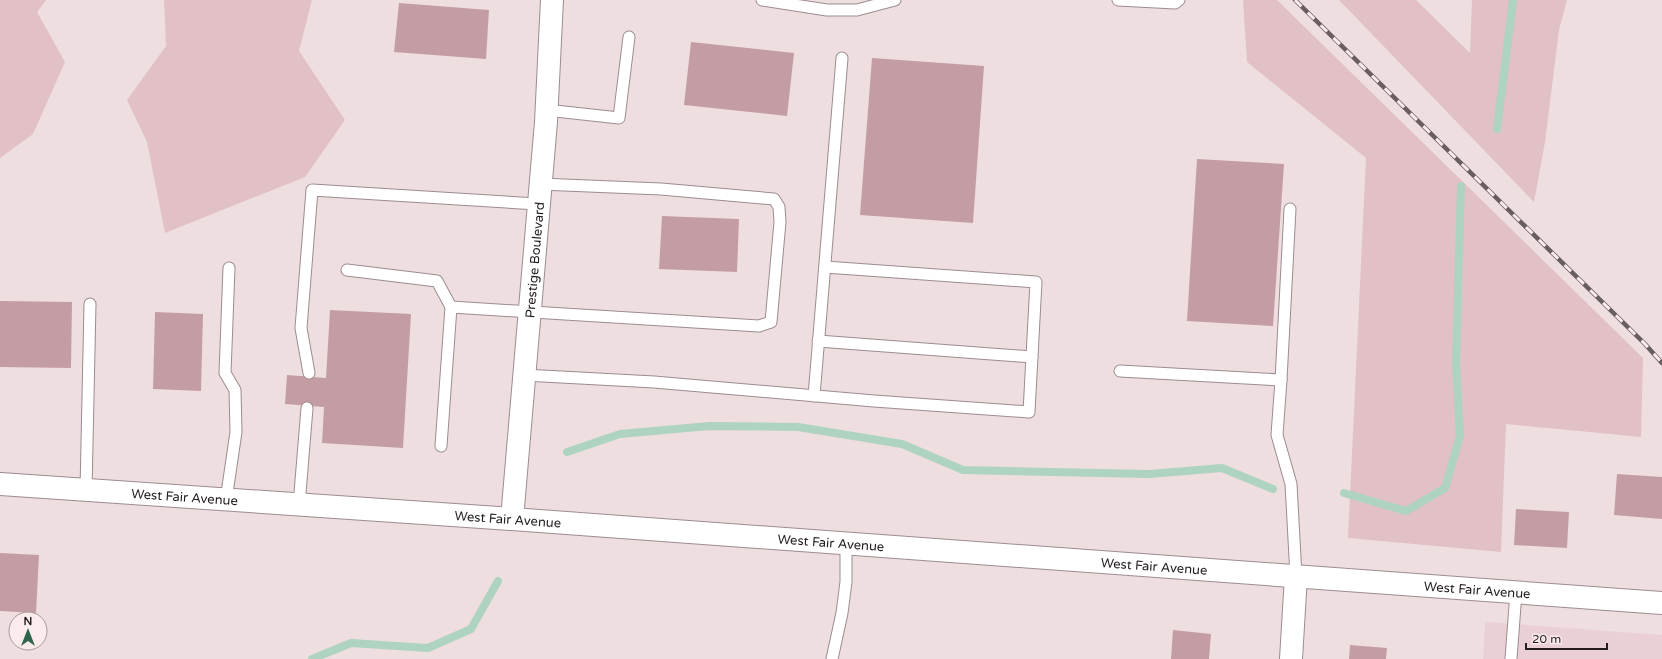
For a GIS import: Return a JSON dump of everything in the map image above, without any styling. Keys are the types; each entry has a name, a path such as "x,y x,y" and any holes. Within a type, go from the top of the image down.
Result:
{"street":[{"name":"Prestige Boulevard","path":"512,519 546,110 552,0"},
{"name":"West Fair Avenue","path":"0,484 512,519 1662,603"},
{"path":"1291,659 1296,576"}],"lane":[{"path":"762,0 827,10 857,10 895,0"},
{"path":"1118,0 1175,3 1179,0"},
{"path":"546,110 619,118 629,37"},
{"path":"814,396 842,58"},
{"path":"309,373 301,328 312,190 539,194 661,189 774,199 779,207 780,222 771,322 759,326 452,307"},
{"path":"1290,209 1282,380 1277,435 1291,484 1296,576"},
{"path":"524,375 654,382 1029,412 1036,282 825,267"},
{"path":"226,500 236,432 235,390 225,374 229,268"},
{"path":"347,270 437,281 452,307 441,446"},
{"path":"86,490 90,304"},
{"path":"818,341 1032,357"},
{"path":"1120,371 1282,380"},
{"path":"299,505 307,408"},
{"path":"832,659 843,606 846,582 846,544"},
{"path":"1511,659 1516,592"}],"shaded area":[{"path":"0,0 46,0 37,12 65,62 33,134 0,158"},
{"path":"164,0 312,0 299,51 345,120 305,177 165,233 147,142 127,100 166,46"},
{"path":"1243,0 1277,0 1643,358 1641,437 1506,424 1501,552 1348,538 1366,158 1247,62"},
{"path":"1339,0 1416,0 1470,53 1472,0 1567,0 1559,30 1545,142 1534,202"},
{"path":"1485,622 1662,635 1662,659 1483,659"}],"building":[{"path":"399,3 489,10 486,59 394,52"},
{"path":"691,42 794,53 787,116 684,105"},
{"path":"872,58 984,66 973,223 860,215"},
{"path":"1197,159 1284,164 1273,326 1187,321"},
{"path":"662,216 739,219 737,272 659,269"},
{"path":"0,301 72,302 71,368 0,367"},
{"path":"330,310 411,314 403,448 322,443 324,407 285,404 287,375 326,378"},
{"path":"155,312 203,314 201,391 153,389"},
{"path":"1617,474 1662,477 1662,519 1614,515"},
{"path":"1516,509 1569,512 1567,548 1514,545"},
{"path":"0,553 39,555 36,611 0,611"},
{"path":"1173,630 1211,634 1209,659 1171,659"},
{"path":"1350,645 1387,648 1386,659 1349,659"}],"waterway":[{"path":"1497,129 1513,0"},
{"path":"1344,493 1406,511 1445,488 1460,436 1456,363 1461,186"},
{"path":"567,452 620,434 709,426 798,427 902,444 963,470 1149,474 1222,468 1273,489"},
{"path":"312,659 351,643 428,648 471,629 498,581"}],"railway":[{"path":"1295,0 1645,344 1662,363"}]}
